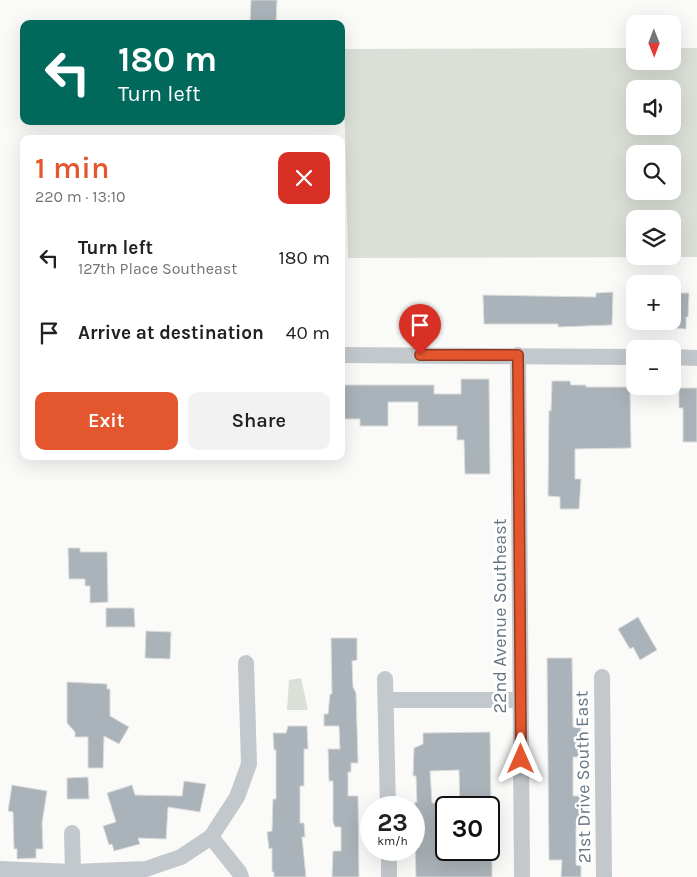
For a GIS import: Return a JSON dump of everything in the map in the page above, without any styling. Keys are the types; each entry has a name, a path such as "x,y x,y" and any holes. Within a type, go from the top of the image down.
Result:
{"street":[{"path":"345,355 626,357"},
{"name":"22nd Avenue Southeast","path":"518,355 522,877"},
{"path":"681,357 697,358"},
{"path":"0,869 73,872 146,869 181,857 211,836 237,797 249,764 246,663"},
{"name":"21st Drive South East","path":"602,677 604,877"},
{"path":"385,679 388,796"},
{"path":"386,700 520,700"},
{"path":"72,833 73,872"},
{"path":"211,836 241,877"},
{"path":"388,861 389,877"}],"shaded area":[{"path":"626,48 626,70 681,70 681,48 697,48 697,257 681,257 681,210 626,210 626,257 348,258 345,49"},
{"path":"301,678 308,710 287,710 289,680"}],"building":[{"path":"251,0 277,0 276,20 250,20"},
{"path":"613,292 612,325 558,327 558,324 484,324 483,295 596,297 596,293"},
{"path":"681,293 689,293 686,329 681,329"},
{"path":"461,379 489,379 490,474 465,474 464,440 457,440 457,426 418,426 418,402 388,402 388,426 360,426 360,419 345,419 345,385 434,385 434,394 461,394"},
{"path":"552,381 570,381 571,385 586,385 586,387 626,387 626,395 630,395 631,448 575,449 575,479 581,479 579,509 560,509 560,497 548,496 549,410 551,411"},
{"path":"681,388 697,388 697,442 683,442 683,408 679,408"},
{"path":"68,548 80,548 80,552 107,552 108,602 90,603 90,586 85,586 85,579 69,579"},
{"path":"106,608 134,608 135,627 106,627"},
{"path":"638,617 657,650 640,660 633,647 630,649 618,629"},
{"path":"146,631 171,632 170,659 145,658"},
{"path":"331,638 357,638 357,660 352,661 353,687 356,693 358,763 351,763 351,772 348,772 348,796 358,796 359,877 332,877 333,851 341,851 341,827 335,827 333,822 333,781 329,781 328,749 340,749 339,726 324,726 324,714 328,714 330,694 332,694"},
{"path":"547,658 572,658 573,727 581,728 579,757 573,757 573,796 589,796 589,814 581,813 581,826 576,826 576,865 581,866 581,877 561,877 562,860 549,860"},
{"path":"67,682 107,684 107,689 110,689 110,716 129,727 119,744 104,736 103,768 88,768 88,737 75,737 75,732 67,723"},
{"path":"288,726 307,726 308,749 304,749 304,786 300,786 300,823 304,823 305,837 302,837 306,877 274,877 274,872 272,872 272,848 269,849 267,832 272,831 273,799 276,799 276,750 274,750 273,733 286,733"},
{"path":"490,732 491,796 460,796 459,770 430,771 432,803 435,803 435,861 492,861 492,877 416,877 415,861 425,861 425,796 417,796 416,776 413,776 414,748 423,744 423,733"},
{"path":"88,777 89,799 67,799 67,778"},
{"path":"184,781 206,784 200,812 168,807 166,839 138,838 140,844 114,851 112,844 109,845 103,826 116,822 107,793 132,785 135,795 182,796"},
{"path":"12,785 47,791 42,823 43,849 36,849 36,858 17,859 17,849 14,849 13,812 8,811"}],"route":[{"path":"420,355 518,355 521,759"}]}
